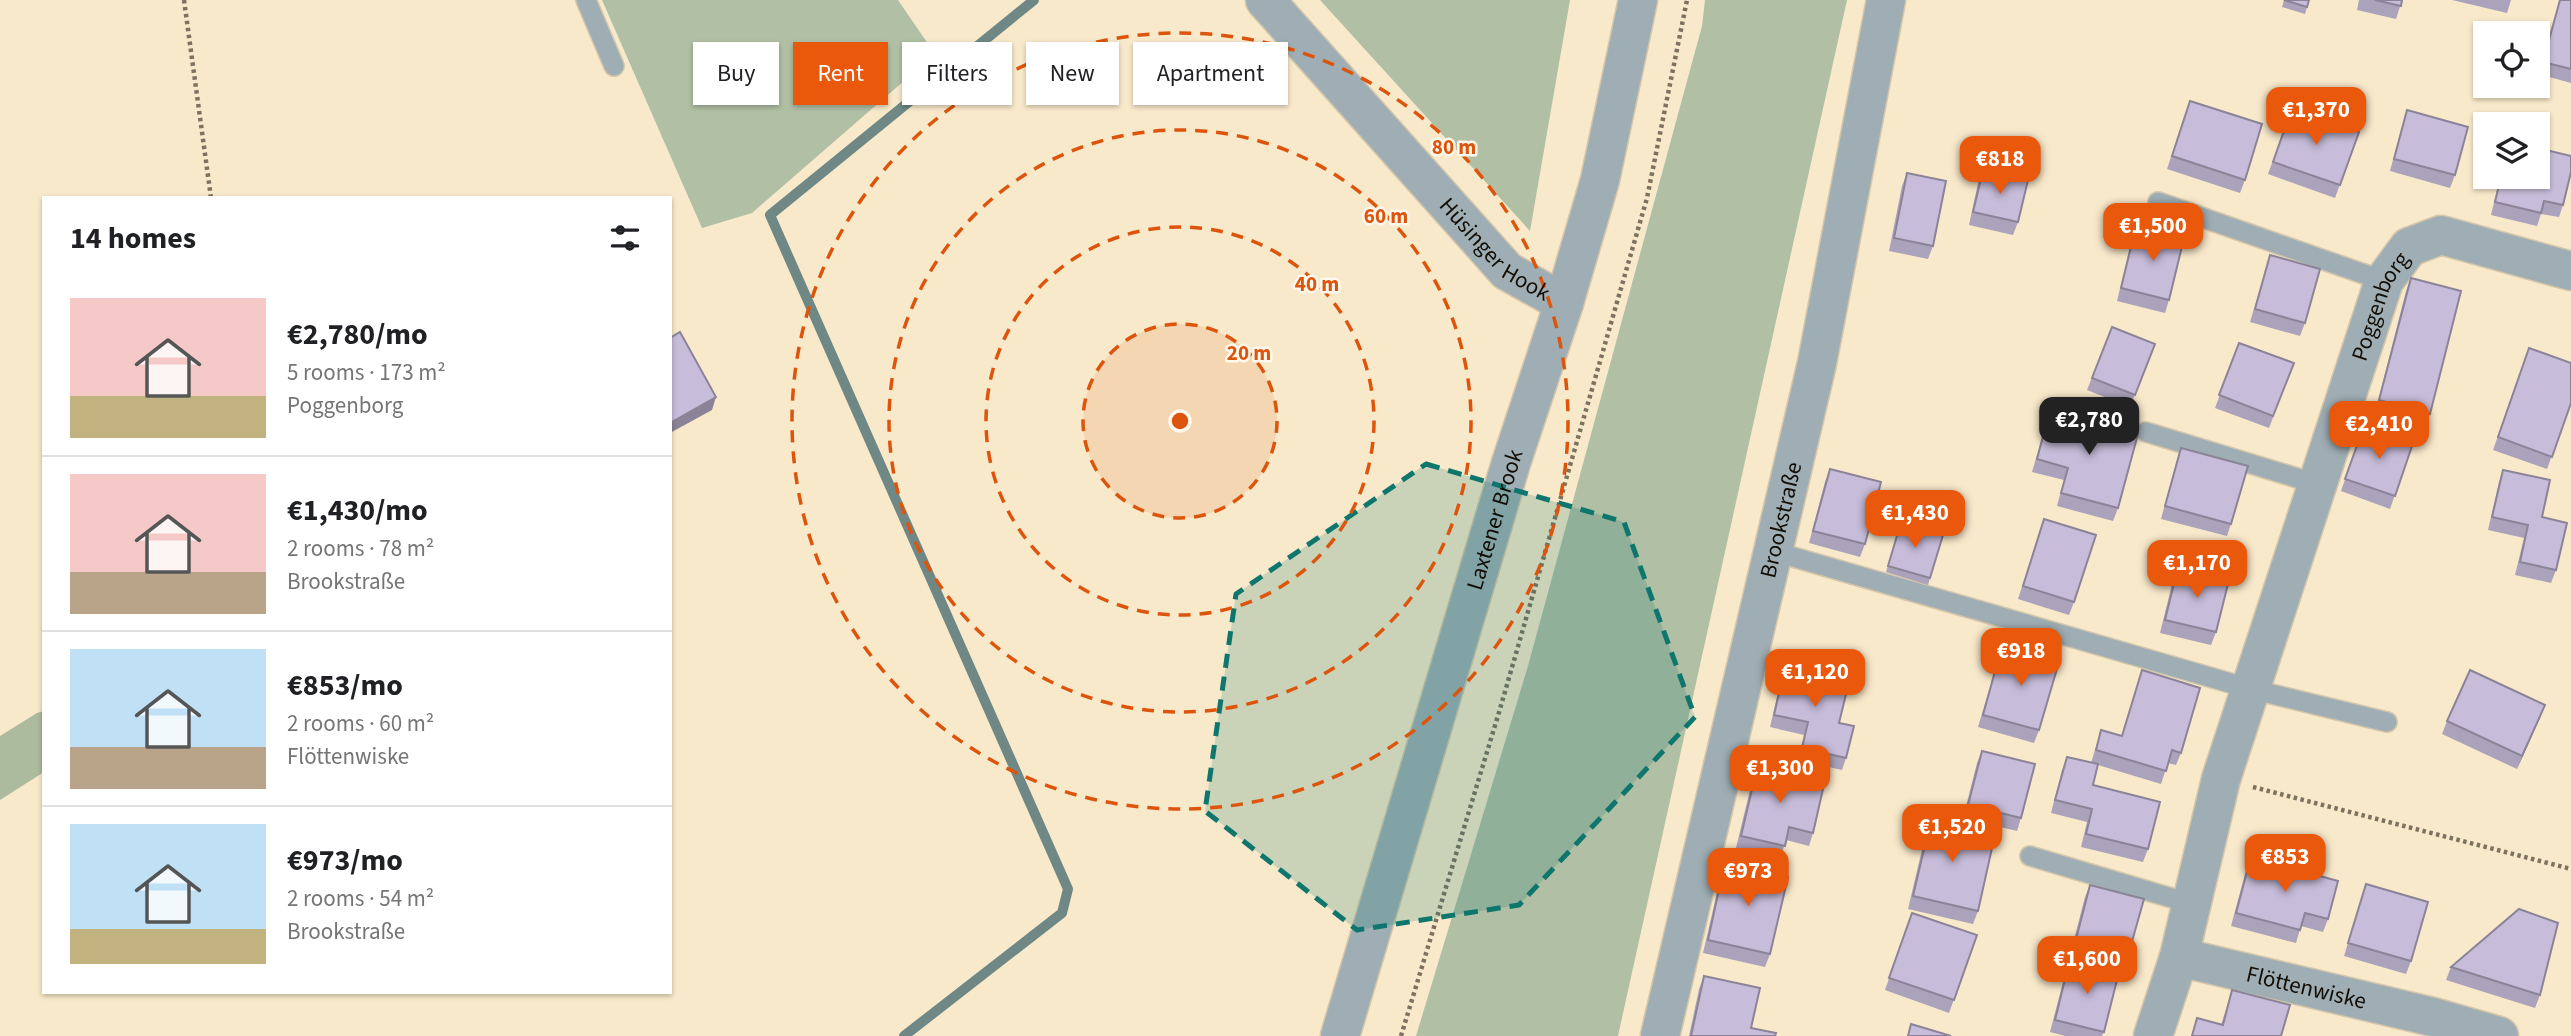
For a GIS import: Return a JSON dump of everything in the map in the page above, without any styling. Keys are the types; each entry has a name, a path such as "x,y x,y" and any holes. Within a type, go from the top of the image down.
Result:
{"street":[{"name":"Hüsinger Hook","path":"1265,0 1507,271 1564,303"},
{"name":"Laxtener Brook","path":"1340,1036 1508,475 1564,303 1600,180 1638,0"},
{"name":"Brookstraße","path":"1660,1036 1816,363 1886,0"},
{"name":"Poggenborg","path":"2153,1036 2179,957 2221,779 2384,281 2409,247 2441,235 2571,271"},
{"name":"Flöttenwiske","path":"2179,957 2431,1026 2499,1036"}],"lane":[{"path":"586,0 614,66"},
{"path":"2158,202 2384,281"},
{"path":"2146,432 2317,484"},
{"path":"1772,551 2251,689 2387,722"},
{"path":"2030,856 2192,904"}],"path":[{"path":"184,0 211,196"},
{"path":"1401,1036 1500,709 1647,198 1687,0"},
{"path":"2221,779 2571,869"}],"highlighted area":[{"path":"1426,464 1624,522 1695,717 1519,905 1357,930 1205,811 1236,594"}],"green space":[{"path":"602,0 898,0 927,42 902,42 902,83 888,95 888,42 793,42 793,105 876,105 752,213 702,228"},
{"path":"1320,0 1570,0 1530,231"},
{"path":"1705,0 1847,0 1618,1036 1416,1036 1528,666 1702,26"},
{"path":"42,712 42,773 0,800 0,736"}],"building":[{"path":"2284,0 2309,0 2307,7"},
{"path":"2375,0 2402,0 2401,6"},
{"path":"2560,0 2571,0 2571,69 2550,64 2550,36"},
{"path":"2190,101 2262,124 2245,180 2172,156"},
{"path":"2292,108 2359,132 2340,185 2273,162"},
{"path":"2407,110 2468,127 2455,175 2394,159"},
{"path":"2550,151 2571,156 2571,172 2563,205 2544,201 2541,213 2495,202 2498,189 2550,189"},
{"path":"1983,170 2028,180 2018,222 1973,212"},
{"path":"1907,173 1946,181 1933,246 1894,238"},
{"path":"2136,226 2184,238 2169,300 2121,288"},
{"path":"2270,255 2320,269 2305,323 2255,309"},
{"path":"2411,278 2461,291 2430,414 2379,400"},
{"path":"2112,327 2155,344 2135,395 2092,378"},
{"path":"680,332 716,397 672,422 672,337"},
{"path":"2239,343 2294,363 2273,416 2219,395"},
{"path":"2529,348 2571,363 2571,403 2552,457 2498,437"},
{"path":"2050,410 2138,434 2118,508 2061,493 2068,468 2037,459"},
{"path":"2364,426 2413,443 2395,496 2345,479"},
{"path":"2181,448 2248,466 2231,524 2165,506"},
{"path":"1830,469 1881,482 1865,544 1813,531"},
{"path":"2503,470 2550,480 2542,517 2567,523 2556,570 2520,562 2528,525 2492,517"},
{"path":"2044,519 2096,535 2074,602 2023,586"},
{"path":"1901,522 1943,535 1930,578 1888,566"},
{"path":"2178,567 2229,580 2216,632 2165,620"},
{"path":"2002,646 2059,662 2039,730 1983,715"},
{"path":"1786,663 1825,672 1823,681 1848,686 1839,723 1854,726 1846,758 1802,748 1808,722 1774,715"},
{"path":"2142,670 2200,688 2181,753 2172,750 2166,771 2096,750 2101,730 2122,736"},
{"path":"2470,670 2545,705 2522,756 2447,721"},
{"path":"1982,751 2035,764 2021,818 1968,805"},
{"path":"2067,757 2098,764 2093,785 2160,802 2148,849 2086,834 2092,809 2055,800"},
{"path":"1759,760 1797,769 1794,783 1823,789 1813,833 1789,827 1785,846 1741,836"},
{"path":"1933,811 1973,821 1968,843 1992,848 1978,911 1913,896"},
{"path":"2251,857 2338,881 2328,919 2305,913 2300,930 2236,913"},
{"path":"1725,862 1788,877 1770,954 1708,940"},
{"path":"2366,884 2428,902 2411,961 2348,943"},
{"path":"2090,885 2144,899 2129,952 2114,948 2111,961 2073,951"},
{"path":"2519,909 2558,923 2540,995 2451,967"},
{"path":"1912,913 1977,935 1954,1000 1889,978"},
{"path":"2070,959 2119,972 2104,1032 2055,1020"},
{"path":"1704,976 1760,988 1751,1028 1776,1033 1775,1036 1691,1036"},
{"path":"2232,990 2290,1005 2281,1036 2192,1036 2197,1018 2223,1025"},
{"path":"1911,1024 1951,1036 1908,1036"}],"waterway":[{"path":"904,1036 1062,913 1068,889 770,215 1034,0"}]}
